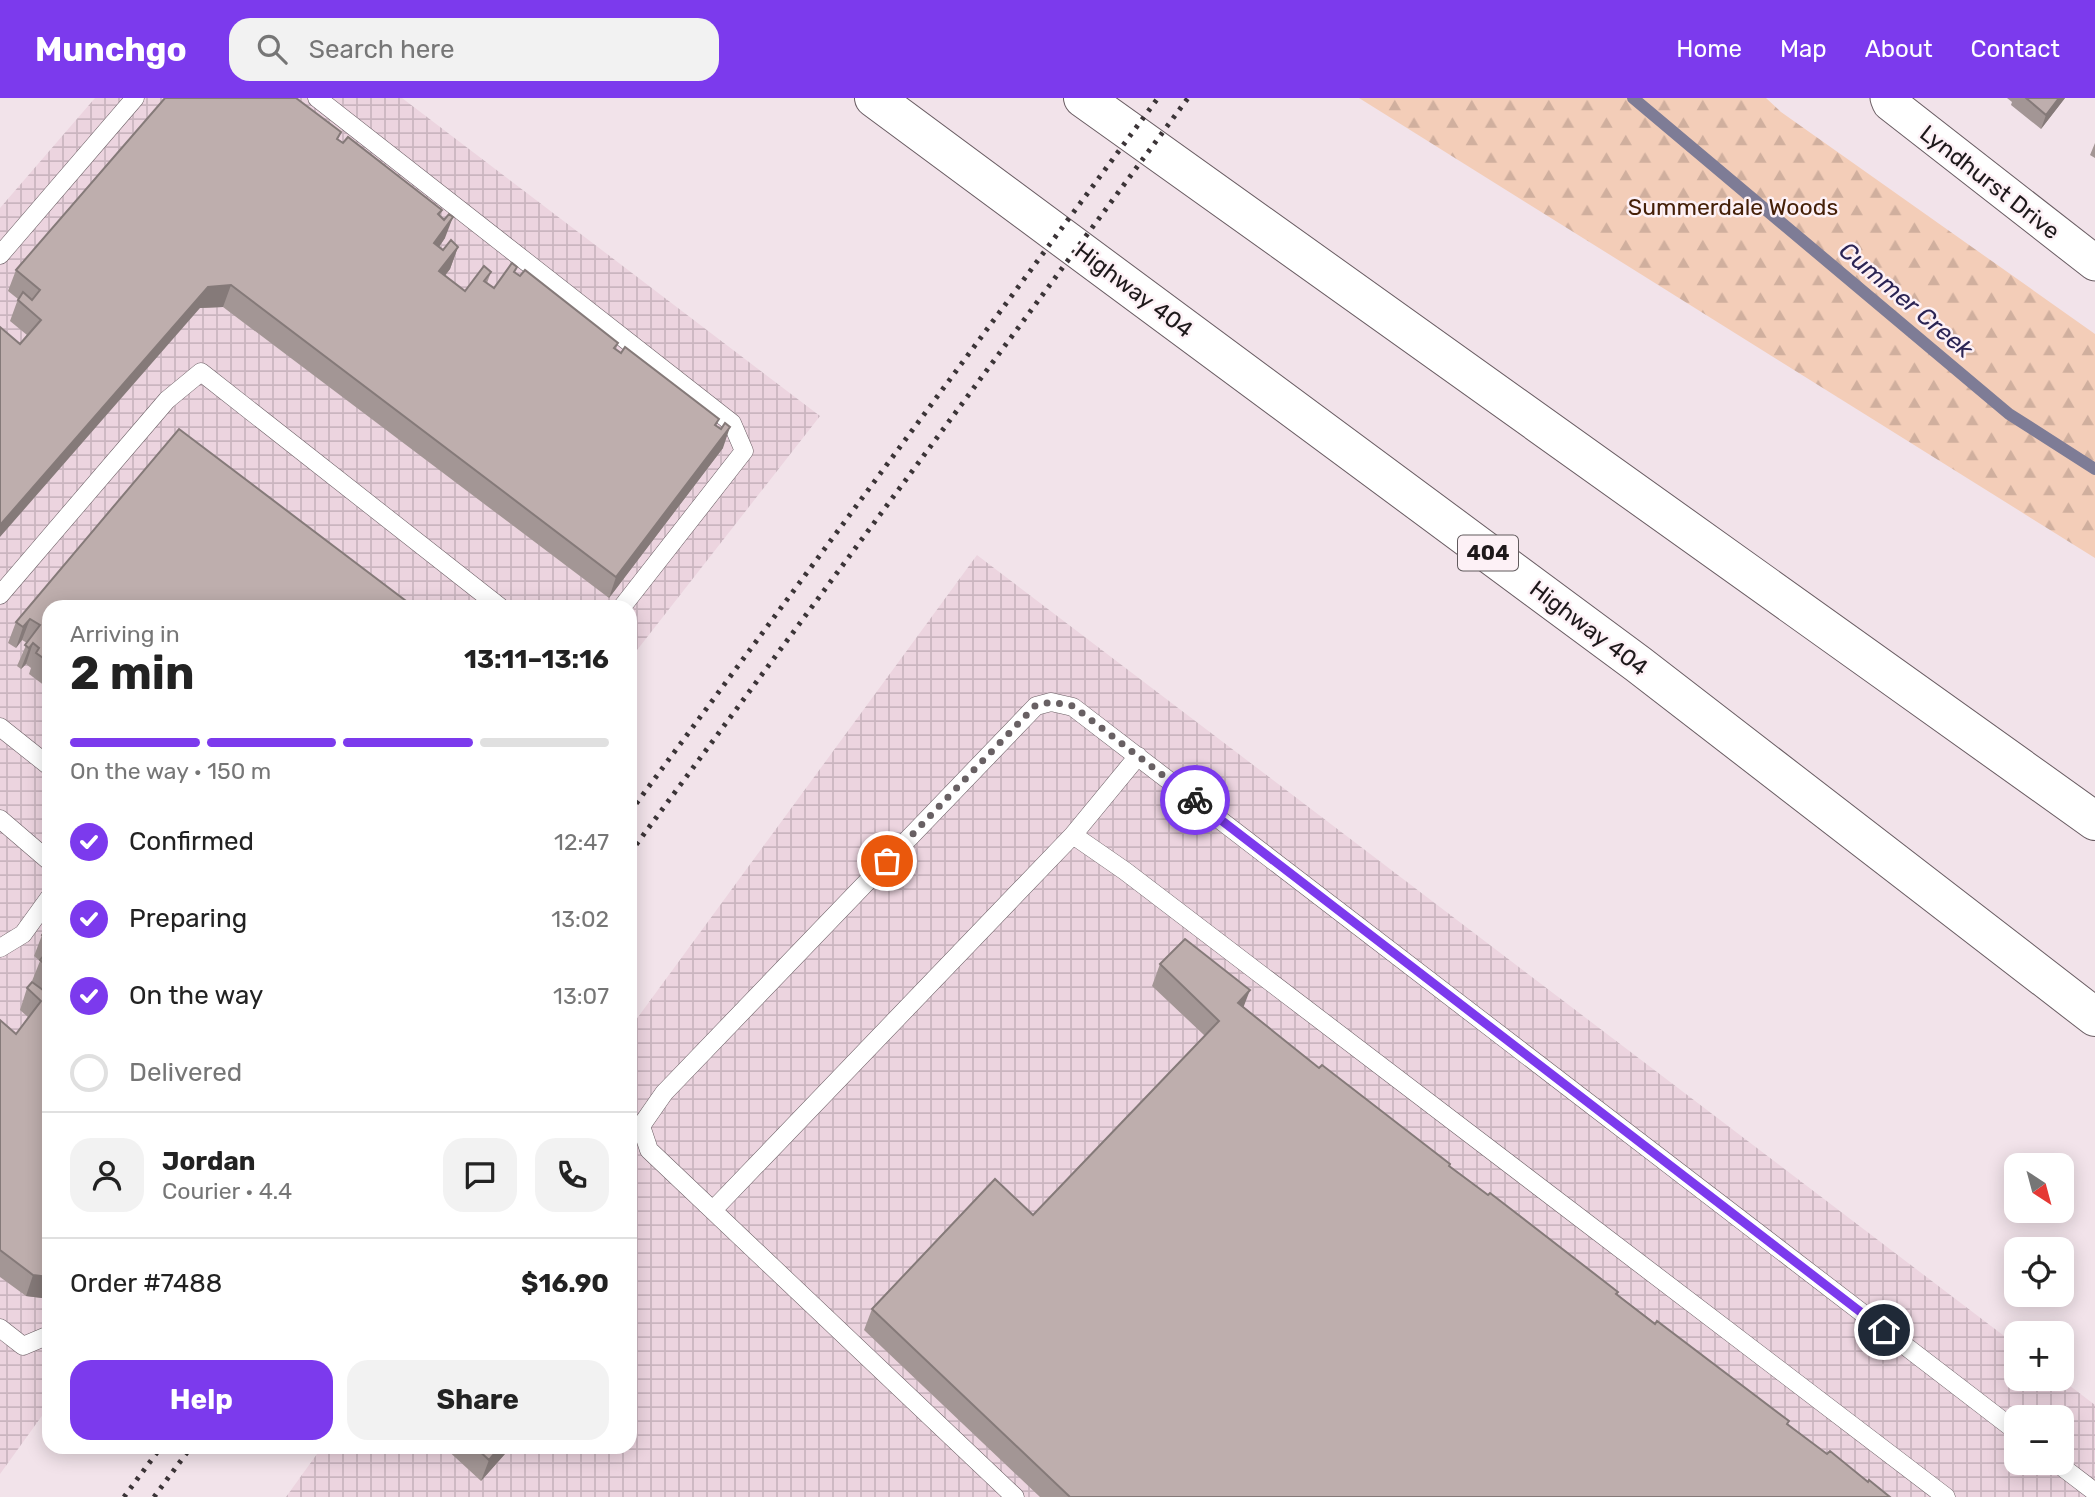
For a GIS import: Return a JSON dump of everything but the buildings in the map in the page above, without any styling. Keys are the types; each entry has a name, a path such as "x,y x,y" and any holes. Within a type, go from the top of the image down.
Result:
{"highway":[{"name":"Highway 404","path":"874,98 1638,664 2095,1017"},
{"path":"1083,98 2095,821"}],"street":[{"name":"Lyndhurst Drive","path":"1888,98 1890,103 1923,130 2095,264"}],"lane":[{"path":"0,255 135,98"},
{"path":"317,98 732,424 744,451 627,600"},
{"path":"0,595 167,400 201,372 491,600"},
{"path":"1015,1497 649,1150 641,1126 663,1094 1035,706 1051,702 1073,706 2004,1423"},
{"path":"0,727 42,760"},
{"path":"713,1210 1073,835 1138,756"},
{"path":"0,819 42,855"},
{"path":"1073,835 1125,871 1946,1497"},
{"path":"0,948 23,934 42,908"},
{"path":"0,1328 23,1346 42,1338"},
{"path":"2073,1475 2095,1492"}],"shaded area":[{"path":"95,98 402,98 820,416 637,650 637,600 42,600 42,1416 0,1474 0,208"},
{"path":"977,555 2004,1336 2004,1391 2074,1389 2095,1405 2095,1497 286,1497 317,1454 637,1454 637,1018"}],"green space":[{"name":"Summerdale Woods","path":"1359,98 1766,98 1781,112 2095,334 2095,558"}],"waterway":[{"name":"Cummer Creek","path":"1633,98 2009,414 2095,469"}],"railway":[{"path":"637,803 1158,98"},
{"path":"637,844 1188,98"},
{"path":"124,1497 156,1454"},
{"path":"154,1497 186,1454"}],"way so far":[{"path":"887,861 1035,706 1051,702 1073,706 1195,800"}],"route":[{"path":"1195,800 1884,1330"}]}
